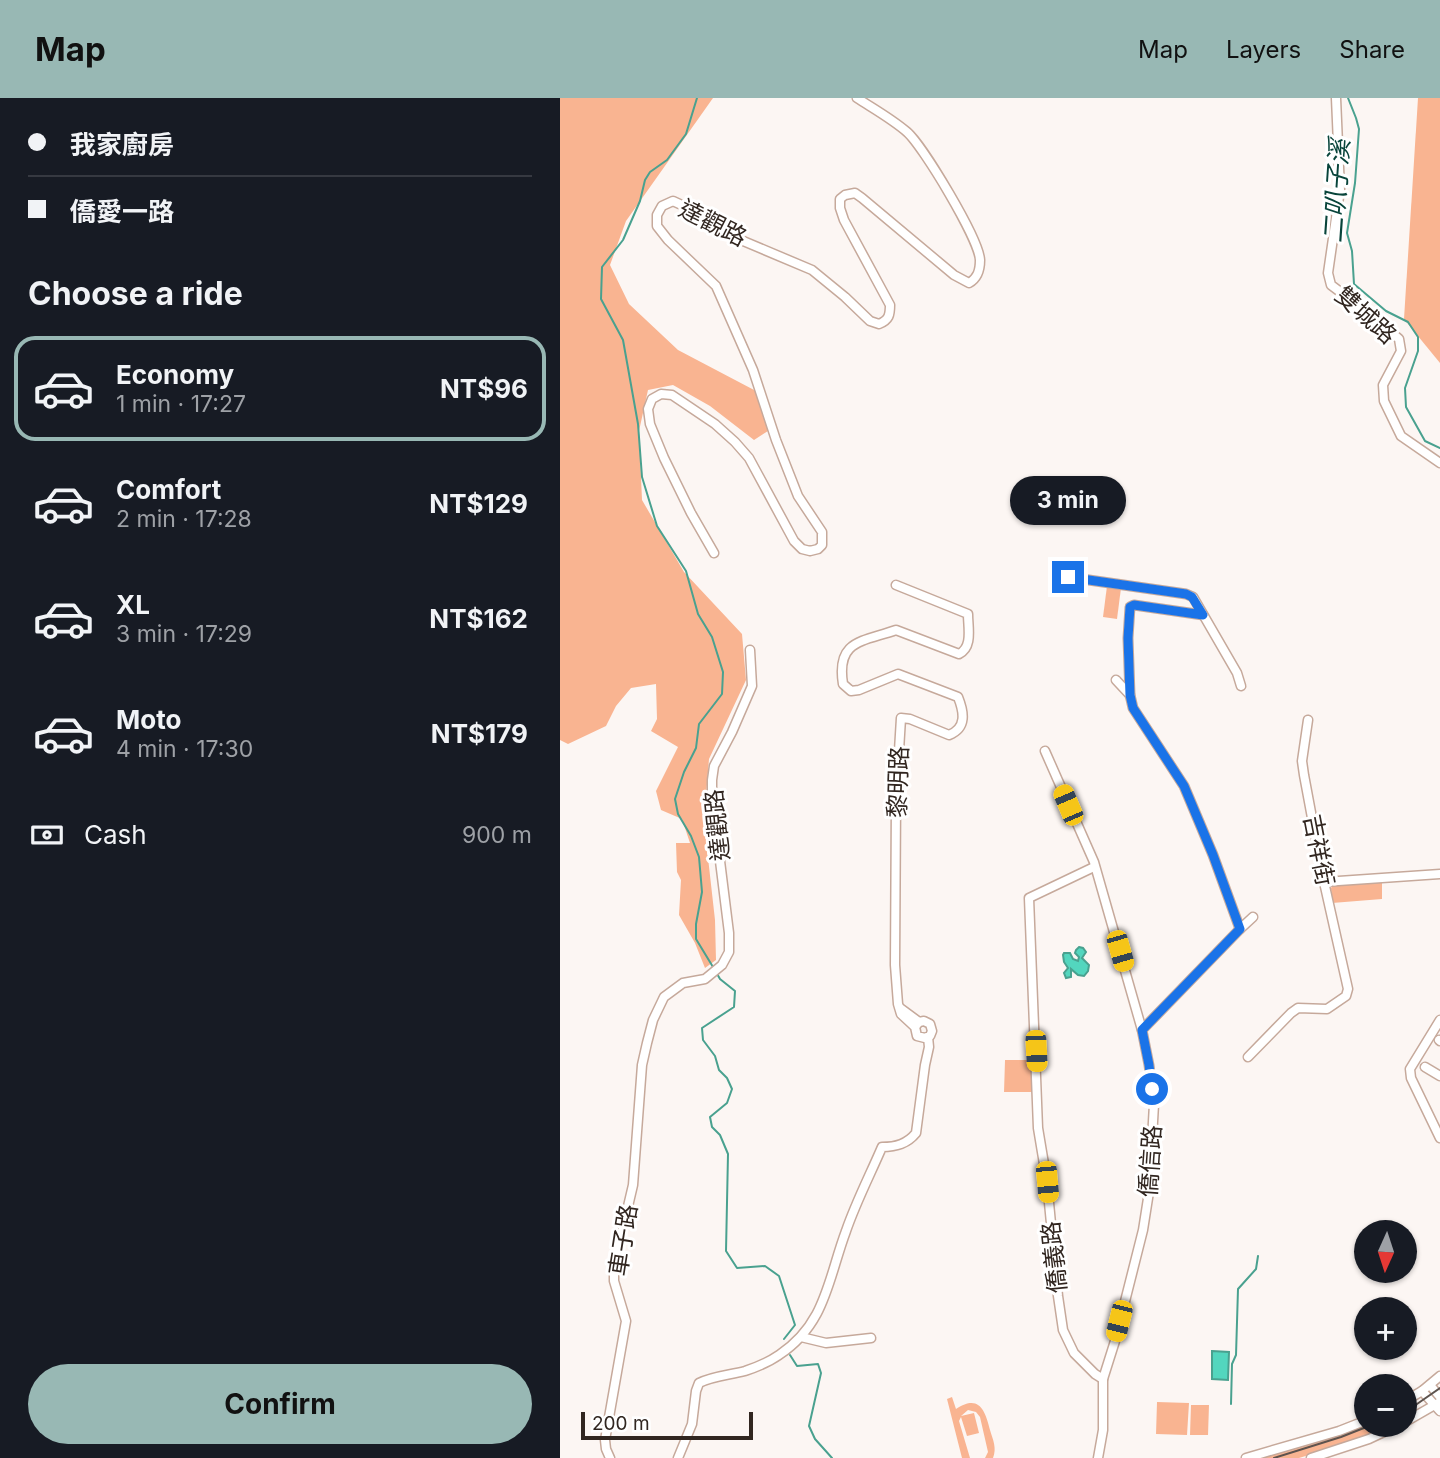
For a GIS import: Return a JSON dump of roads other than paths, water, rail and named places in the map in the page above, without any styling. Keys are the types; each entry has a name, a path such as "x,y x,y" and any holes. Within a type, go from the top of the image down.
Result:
{"street":[{"name":"達觀路","path":"714,553 691,513 650,424 648,409 652,399 662,394 672,395 735,442 749,458 794,541 802,550 818,549 822,545 822,532 798,496 753,370 716,286 657,226 657,215 662,206 673,201 729,235 812,270 870,321 879,324 887,320 890,305 844,220 840,199 845,195 855,193 862,198 964,282 974,281 979,272 980,257 972,235 946,188 909,134 857,98"},
{"name":"雙城路","path":"1336,98 1340,190 1329,280 1331,285 1399,339 1401,351 1383,385 1384,401 1401,436 1440,463"},
{"path":"1068,577 1192,597 1237,673 1241,686"},
{"name":"黎明路","path":"896,585 968,614 967,649 959,654 896,630 850,646 842,658 843,684 850,691 898,674 958,697 963,709 961,726 949,735 901,718 896,800 895,965 901,1014 917,1025"},
{"path":"1203,615 1134,605 1130,607 1130,695 1133,708 1184,786 1240,929"},
{"name":"達觀路","path":"653,1020 664,997 683,983 705,979 722,965 729,952 712,780 714,766 752,685 750,650"},
{"path":"1116,680 1130,695"},
{"name":"吉祥街","path":"1248,1057 1290,1013 1298,1008 1326,1009 1346,996 1348,989 1324,882 1302,761 1308,720"},
{"name":"僑信路","path":"1045,751 1094,862 1142,1030 1154,1104 1149,1192 1137,1260 1103,1379 1103,1430 1098,1458"},
{"name":"僑義路","path":"1094,867 1028,898 1038,1128 1047,1182 1063,1330 1074,1353 1103,1379"},
{"path":"1324,882 1440,874"},
{"path":"1142,1030 1253,918"},
{"name":"車子路","path":"610,1458 605,1440 626,1321 614,1281 614,1266 633,1185 642,1065 653,1020"},
{"path":"1440,1020 1410,1069 1411,1078 1440,1138"},
{"name":"黎明路","path":"924,1021 930,1024 932,1031 925,1038 915,1033 917,1025 924,1021"},
{"name":"黎明路","path":"678,1458 692,1424 699,1383 746,1370 780,1354 801,1337 821,1309 846,1230 882,1147 896,1147 910,1140 916,1133 927,1055 925,1038"},
{"path":"1425,1067 1440,1076"},
{"path":"801,1337 826,1343 872,1338"},
{"path":"1417,1394 1440,1376"},
{"path":"1430,1385 1439,1404"},
{"path":"1422,1391 1439,1404"},
{"path":"1417,1416 1439,1404"},
{"path":"1246,1458 1354,1425"},
{"path":"1311,1458 1371,1437"}],"waterway":[{"path":"697,98 686,134 667,160 650,172 623,240 602,267 601,299 623,340 638,424 642,477 657,526 686,571 698,614 712,637 723,672 722,694 699,724 696,748 675,799 678,814 699,857 702,892 696,939 713,967"},
{"name":"二叭子溪","path":"1348,98 1359,129 1355,183 1347,233 1352,251 1354,284 1386,311 1408,322 1418,337 1418,351 1405,388 1406,407 1425,441 1440,448"},
{"path":"716,972 720,979 735,991 734,1007 702,1028 703,1040 715,1056 719,1070 732,1089 727,1103 710,1117 712,1127 720,1135 728,1154 726,1251 737,1268 765,1266 779,1276 795,1325 784,1339"},
{"path":"1231,1404 1238,1289 1256,1269 1258,1256"},
{"path":"790,1355 797,1366 818,1364 821,1373 809,1426 815,1439 832,1458"}],"tram line":[{"path":"1417,1404 1440,1388"},
{"path":"1274,1458 1354,1432"}]}
